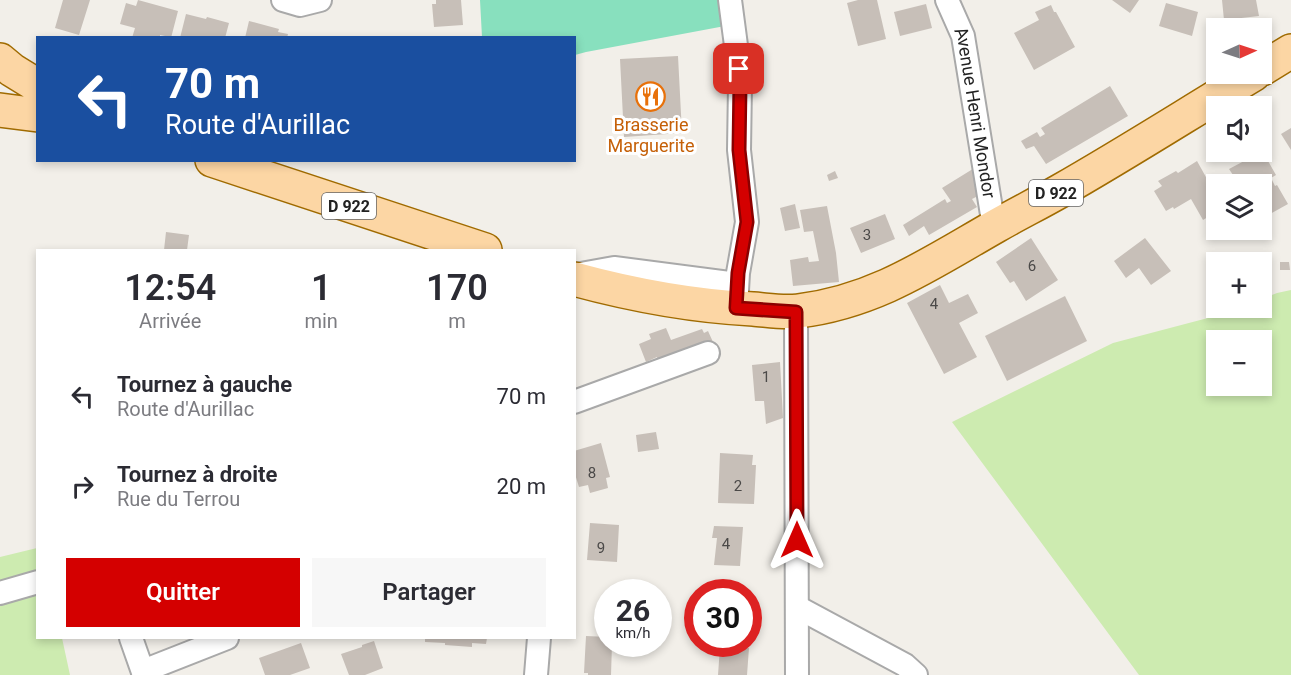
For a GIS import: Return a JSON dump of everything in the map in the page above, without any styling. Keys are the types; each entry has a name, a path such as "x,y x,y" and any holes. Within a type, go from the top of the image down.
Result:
{"main road":[{"path":"1272,63 1291,51"},
{"path":"0,60 36,85"},
{"name":"Avenue Henri Mondor","path":"796,312 852,300 916,273 1061,190 1237,84"},
{"path":"0,110 36,115"},
{"name":"D 922","path":"218,162 482,249"},
{"name":"D 922","path":"576,278 635,295 677,302 737,296 796,312"}],"street":[{"path":"283,0 300,5 320,0"},
{"path":"730,0 740,84 739,150 747,222 738,273 737,296"},
{"name":"Avenue Henri Mondor","path":"947,0 963,36 994,227"},
{"path":"796,312 797,675"},
{"path":"576,401 708,353"},
{"path":"0,593 36,583"},
{"path":"797,607 905,665 916,675"},
{"path":"131,639 144,673 225,639"},
{"path":"536,675 539,639"}],"green space":[{"path":"480,0 720,0 725,26 576,55 576,36 482,36"},
{"path":"1291,290 1291,675 1139,675 952,422 1113,343 1208,318 1272,318 1272,295"},
{"path":"36,548 36,639 62,639 70,675 0,675 0,557"}],"building":[{"path":"63,0 90,0 79,35 55,28"},
{"path":"138,0 178,11 172,36 133,36 135,28 120,24 126,3 136,6"},
{"path":"436,0 461,0 463,25 434,27 432,4 436,4"},
{"path":"858,0 877,0 886,39 858,46 847,3"},
{"path":"1112,0 1139,0 1130,13"},
{"path":"1222,0 1256,0 1259,16 1224,18"},
{"path":"1166,3 1198,12 1192,36 1159,26"},
{"path":"926,4 932,28 900,36 894,12"},
{"path":"1051,5 1075,47 1034,70 1014,33 1039,20 1035,12"},
{"path":"186,14 229,23 226,36 180,36"},
{"path":"249,21 279,29 278,32 288,34 288,36 245,36"},
{"name":"Brasserie Marguerite","path":"678,56 682,133 624,137 620,59"},
{"path":"1110,86 1128,116 1046,164 1034,146 1026,149 1021,141 1037,132 1040,137 1045,134 1041,128"},
{"path":"1291,128 1291,150 1281,134"},
{"path":"1197,161 1206,177 1206,218 1203,220 1191,199 1166,211 1154,191 1162,186 1158,181 1176,171 1178,173"},
{"path":"1242,162 1269,162 1276,175 1272,177 1272,174 1232,174 1229,169"},
{"path":"976,167 980,195 972,199 977,207 929,235 924,226 909,236 903,225 945,199 947,203 951,201 942,188"},
{"path":"835,171 838,178 829,181 827,175"},
{"path":"1272,180 1275,186 1277,185 1288,204 1272,213"},
{"path":"795,204 800,228 785,231 780,208"},
{"path":"827,206 839,282 793,286 790,260 808,257 809,262 819,261 813,231 804,232 800,210"},
{"path":"885,214 895,239 861,253 850,228"},
{"path":"166,232 189,235 187,249 164,249"},
{"path":"1031,238 1058,280 1026,301 1014,281 1010,283 996,262"},
{"path":"1145,238 1171,271 1151,285 1139,268 1126,278 1114,261"},
{"path":"1280,262 1289,262 1290,270 1280,270"},
{"path":"940,285 949,303 968,294 978,313 959,323 977,357 944,374 907,303"},
{"path":"1065,296 1087,341 1007,381 985,336"},
{"path":"666,328 671,340 702,329 704,333 708,331 713,342 658,361 657,357 646,362 639,344 651,339 649,334"},
{"path":"780,362 783,418 766,424 764,401 755,401 752,365"},
{"path":"656,432 659,449 638,452 636,435"},
{"path":"601,443 610,477 606,478 608,488 590,493 588,485 579,487 576,477 576,450"},
{"path":"720,453 753,455 752,465 756,465 754,504 718,503"},
{"path":"590,523 619,525 617,562 587,560"},
{"path":"714,526 743,527 740,566 714,565 717,538 712,538"},
{"path":"586,636 594,636 594,657 612,657 611,675 584,673"},
{"path":"425,639 487,639 486,644 472,643 472,647 425,642"},
{"path":"374,641 383,668 365,675 349,675 341,654"},
{"path":"301,643 310,668 290,675 265,675 259,658"},
{"path":"719,657 748,657 747,675 718,675"}],"place":[{"name":"Brasserie Marguerite","path":"651,96"}],"route":[{"path":"739,69 739,150 747,222 738,273 736,308 796,312 797,540"}]}
